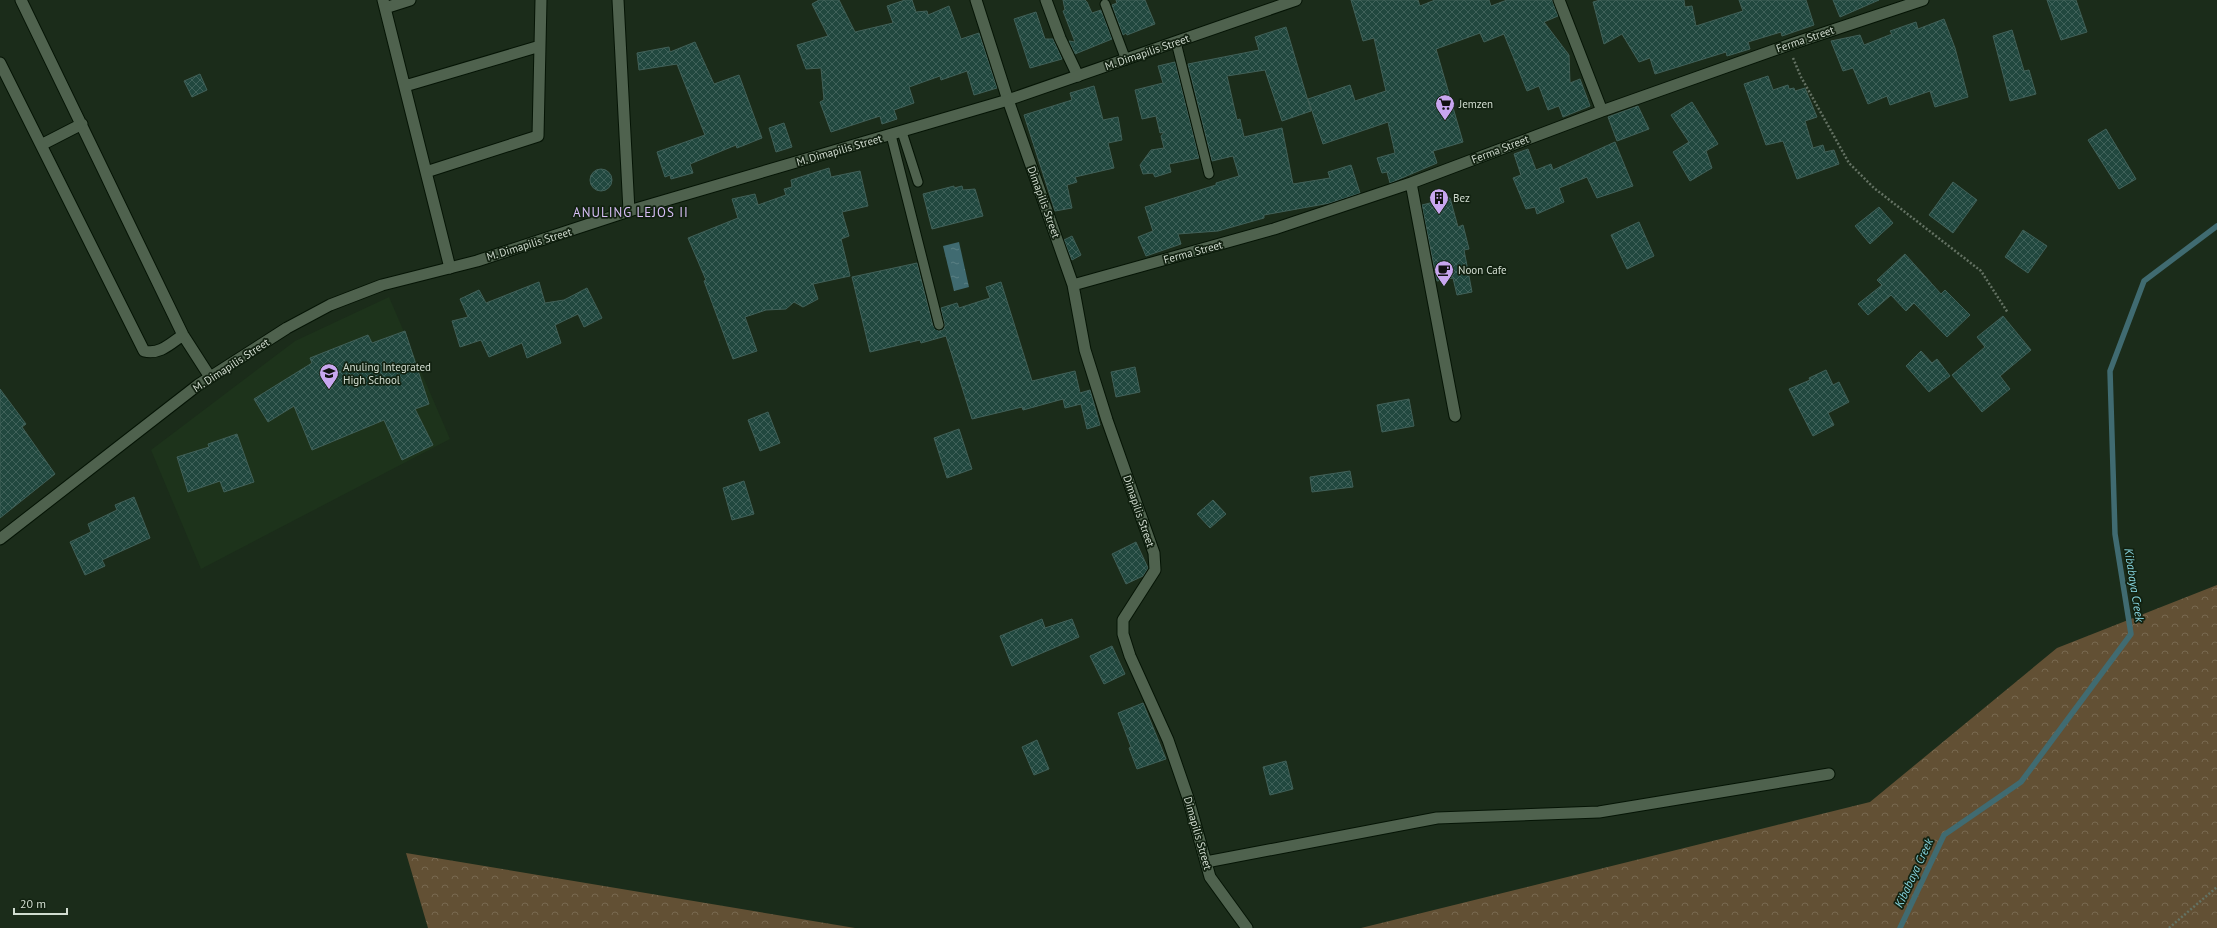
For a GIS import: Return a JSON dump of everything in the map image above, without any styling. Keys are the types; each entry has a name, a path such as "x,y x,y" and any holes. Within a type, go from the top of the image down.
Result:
{"street":[{"path":"21,0 183,335 210,377"},
{"path":"410,0 384,4 450,268"},
{"path":"426,172 538,136 541,0"},
{"path":"618,0 629,211"},
{"name":"Dimapilis Street","path":"976,0 1008,100 1073,285 1085,350 1107,420 1154,553 1155,570 1123,620 1123,634 1130,656 1168,740 1188,798 1210,877 1247,928"},
{"path":"1046,0 1060,38 1078,76"},
{"name":"M. Dimapilis Street","path":"0,539 210,377 287,328 330,304 382,285 450,268 570,232 629,211 1008,100 1296,0"},
{"path":"1559,0 1602,111"},
{"name":"Ferma Street","path":"1073,285 1274,229 1411,183 1602,111 1791,44 1923,0"},
{"path":"405,86 540,46"},
{"path":"0,63 144,351 151,353 161,350 183,335"},
{"path":"41,145 82,124"},
{"path":"1411,183 1455,416"},
{"path":"1206,862 1437,818 1599,812 1829,774"}],"lane":[{"path":"1105,4 1126,60"},
{"path":"1176,42 1209,174"},
{"path":"902,132 918,182"},
{"path":"891,135 939,325"}],"path":[{"path":"1791,44 1794,63 1849,163 1874,188 1981,271 2008,313"},
{"path":"2169,928 2217,887"}],"shaded area":[{"name":"Anuling Integrated High School","path":"389,297 450,439 201,569 151,450 295,341"}],"green space":[{"path":"2217,585 2217,928 1361,928 1870,802 2057,648"},
{"path":"406,853 855,928 428,928"}],"water":[{"path":"959,242 969,287 954,291 943,246"}],"building":[{"path":"819,0 839,0 855,32 893,23 887,6 905,0 912,0 916,12 927,11 928,15 949,6 961,39 979,33 997,88 974,95 967,71 941,80 940,76 909,87 914,103 894,110 897,119 882,124 880,116 831,132 820,102 824,100 821,68 806,69 797,45 828,36 812,4"},
{"path":"1063,0 1085,0 1092,13 1101,10 1112,39 1075,54 1069,41 1075,42 1063,11 1065,10"},
{"path":"1116,0 1145,0 1155,24 1127,35 1126,33 1123,35 1112,5 1117,3"},
{"path":"1351,0 1418,0 1420,6 1435,0 1489,0 1491,6 1507,0 1552,0 1558,16 1544,22 1569,55 1570,83 1580,79 1590,106 1563,117 1559,106 1548,110 1539,86 1527,91 1504,34 1484,42 1480,33 1436,49 1463,142 1433,151 1437,163 1390,183 1387,172 1382,173 1377,158 1395,153 1388,122 1323,144 1308,99 1350,85 1355,101 1386,91 1374,38 1363,41"},
{"path":"1600,0 1684,0 1685,7 1692,6 1696,26 1743,11 1739,0 1806,0 1814,25 1782,36 1781,32 1748,42 1750,49 1727,56 1726,52 1655,74 1650,58 1639,62 1622,34 1604,44 1593,2"},
{"path":"1833,0 1879,0 1840,17"},
{"path":"2047,0 2076,0 2087,32 2061,40"},
{"path":"1036,12 1045,39 1053,39 1062,59 1030,68 1014,19"},
{"path":"1944,19 1955,48 1968,97 1935,107 1930,91 1890,105 1887,96 1868,104 1853,68 1843,71 1831,41 1860,35 1864,45 1892,34 1890,31 1916,22 1918,29"},
{"path":"1286,27 1311,111 1282,121 1265,70 1227,76 1237,120 1240,119 1244,137 1282,128 1293,184 1330,178 1328,172 1351,165 1360,193 1330,203 1264,215 1264,218 1218,231 1178,234 1181,244 1146,256 1138,237 1153,231 1145,207 1216,185 1216,183 1239,176 1233,156 1212,161 1188,64 1259,50 1255,37"},
{"path":"2012,30 2024,71 2029,70 2036,94 2010,101 1993,36"},
{"path":"695,42 714,84 739,75 762,138 737,148 736,145 690,164 693,173 671,179 670,175 665,177 657,152 705,135 677,64 639,70 637,53 669,47 670,52"},
{"path":"1175,62 1199,158 1169,164 1171,172 1155,177 1153,173 1143,174 1140,165 1151,150 1164,148 1161,136 1164,132 1160,133 1156,116 1142,119 1135,90 1163,83 1158,66"},
{"path":"200,74 207,90 192,97 184,81"},
{"path":"1768,76 1773,90 1788,85 1789,89 1794,88 1795,91 1805,88 1817,117 1805,121 1813,148 1823,145 1825,152 1834,150 1839,164 1797,179 1783,141 1766,145 1744,84"},
{"path":"1094,86 1103,120 1118,117 1122,140 1108,143 1114,168 1075,177 1077,182 1067,185 1072,208 1055,211 1024,115 1072,100 1070,93"},
{"path":"1692,102 1718,144 1706,151 1712,168 1690,181 1673,152 1689,142 1671,115"},
{"path":"1638,106 1649,129 1617,141 1608,117"},
{"path":"784,123 792,147 776,152 769,128"},
{"path":"2106,129 2136,179 2119,189 2088,140"},
{"path":"1615,142 1633,186 1597,198 1587,177 1559,188 1564,202 1537,214 1535,207 1526,209 1513,178 1521,175 1514,154 1528,149 1536,170 1551,164 1553,170"},
{"path":"829,168 831,177 860,171 868,206 842,212 849,236 841,239 850,276 813,284 818,299 803,307 794,302 786,309 766,310 745,317 757,351 733,359 704,281 706,280 688,238 738,218 732,199 755,194 758,205 786,195 784,189 792,187 791,180"},
{"path":"601,169 605,170 611,176 611,184 605,190 601,191 597,190 591,184 590,180 591,176 597,170"},
{"path":"1953,182 1977,200 1953,233 1929,215"},
{"path":"954,186 954,188 962,186 963,190 975,189 983,216 932,229 923,194"},
{"path":"1450,198 1458,227 1463,225 1469,249 1464,250 1472,292 1457,295 1453,278 1437,281 1422,205"},
{"path":"1879,207 1893,223 1870,244 1855,226"},
{"path":"1639,222 1654,256 1627,269 1611,235"},
{"path":"2023,230 2047,246 2028,273 2005,257"},
{"path":"1072,236 1081,255 1072,260 1064,240"},
{"path":"1905,254 1941,294 1945,290 1970,315 1947,337 1914,303 1906,311 1891,295 1868,315 1858,304 1882,285 1877,280"},
{"path":"917,263 933,326 938,331 943,330 945,326 941,308 957,303 959,308 990,298 986,287 1001,282 1032,381 1075,371 1080,393 1090,390 1100,425 1087,429 1081,404 1065,408 1063,399 1023,410 1022,407 972,419 946,336 921,343 920,340 870,352 852,277"},
{"path":"539,282 545,303 564,300 587,288 602,318 584,327 578,314 555,325 561,343 527,358 522,343 489,357 481,340 460,347 452,321 468,317 460,299 479,290 486,303"},
{"path":"2003,316 2031,350 2000,376 2010,389 1982,412 1952,375 1985,347 1977,337"},
{"path":"405,331 429,404 415,409 433,445 402,460 384,420 312,450 294,406 268,422 254,399 312,363 310,358 368,335 372,343"},
{"path":"1921,351 1932,363 1937,359 1950,376 1929,392 1906,366"},
{"path":"1135,367 1140,392 1116,397 1111,372"},
{"path":"1826,370 1833,385 1839,382 1849,402 1828,413 1834,425 1813,436 1789,389 1810,380 1809,378"},
{"path":"0,389 26,424 22,427 55,474 0,518"},
{"path":"1409,399 1414,426 1382,432 1377,405"},
{"path":"768,412 780,443 760,451 748,420"},
{"path":"959,429 972,469 947,478 934,438"},
{"path":"237,434 254,482 224,492 220,481 188,492 177,457 209,447 208,444"},
{"path":"1350,471 1353,487 1312,492 1310,477"},
{"path":"744,481 754,514 732,520 723,488"},
{"path":"134,497 150,538 102,560 105,566 85,575 70,542 91,532 88,524 117,510 115,505"},
{"path":"1213,500 1226,514 1210,528 1197,514"},
{"path":"1136,542 1148,568 1143,576 1126,584 1112,554"},
{"path":"1042,619 1045,628 1072,619 1079,637 1012,666 1000,636"},
{"path":"1112,646 1125,674 1104,684 1090,656"},
{"path":"1143,703 1166,759 1137,769 1129,748 1131,747 1118,713"},
{"path":"1037,740 1049,769 1034,775 1022,747"},
{"path":"1286,761 1293,789 1270,795 1263,767"}],"waterway":[{"name":"Kibabaya Creek","path":"1900,928 1944,835 2021,782 2131,634 2115,534 2110,371 2144,281 2217,226"}],"place":[{"name":"Jemzen","path":"1445,121"},
{"name":"Bez","path":"1439,215"},
{"name":"Noon Cafe","path":"1444,287"},
{"name":"Anuling Integrated High School","path":"329,390"}],"district":[{"name":"ANULING LEJOS II","path":"631,212"}]}
